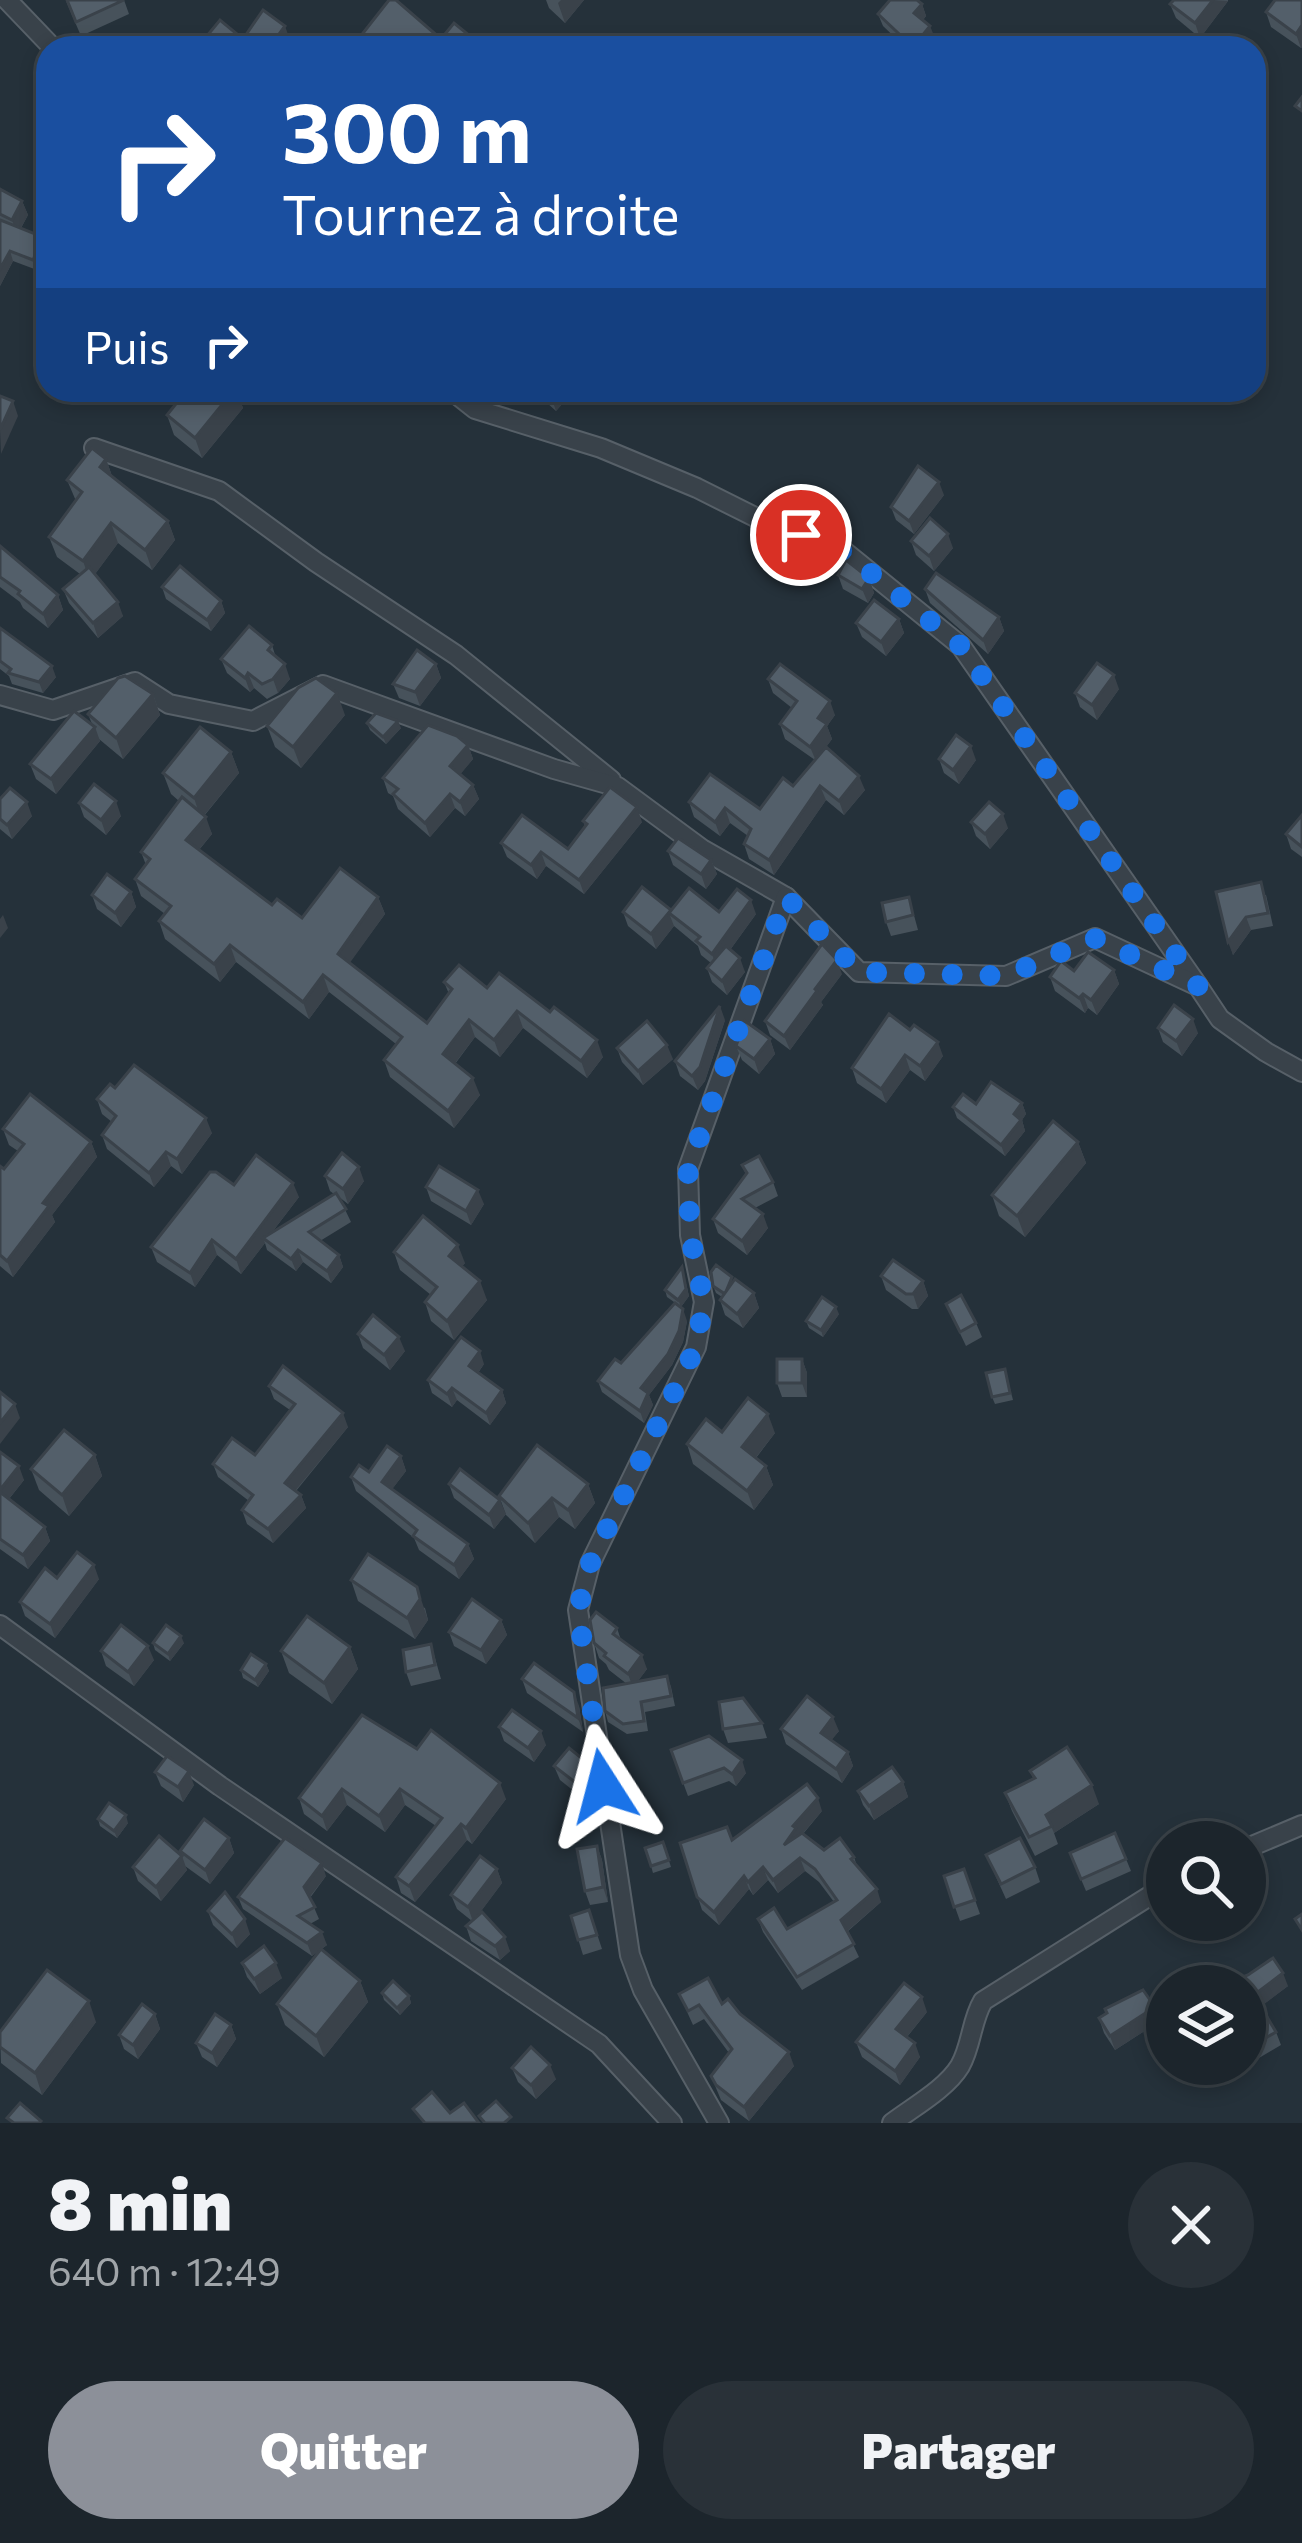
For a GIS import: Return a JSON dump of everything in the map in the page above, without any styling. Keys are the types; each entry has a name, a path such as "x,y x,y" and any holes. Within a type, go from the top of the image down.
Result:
{"street":[{"path":"7,0 42,36"},
{"path":"466,402 475,409 601,448 845,552 961,646 1220,1019 1302,1072"},
{"path":"94,448 220,491 456,655 702,850 786,897 859,972 1006,976 1094,938 1198,986"},
{"path":"0,694 53,710 135,682 169,704 254,721 323,685 554,770 618,787"},
{"path":"718,2123 643,1990 630,1955 578,1610 590,1564 696,1347 704,1302 690,1235 688,1169 786,897"},
{"path":"0,1625 220,1786 599,2044 672,2123"},
{"path":"1266,1840 1302,1825"},
{"path":"892,2123 959,2067 983,2001 1146,1899"}],"building":[{"path":"67,0 124,0 76,22"},
{"path":"389,0 396,0 438,36 361,36"},
{"path":"890,0 917,0 922,4 914,13 930,26 922,36 901,36 878,14"},
{"path":"1174,0 1213,0 1195,23 1170,4"},
{"path":"1275,0 1302,0 1302,25 1296,34 1266,12"},
{"path":"263,10 285,26 278,36 245,36"},
{"path":"220,20 239,36 207,36"},
{"path":"454,23 470,36 443,36"},
{"path":"0,189 22,201 12,220 0,214"},
{"path":"0,220 36,234 33,260 10,251 0,269"},
{"path":"0,396 13,401 0,430"},
{"path":"177,402 224,402 195,438 167,415"},
{"path":"92,448 106,459 100,467 168,521 145,550 111,523 83,561 49,537 82,492 67,480"},
{"path":"918,466 939,482 909,521 891,507"},
{"path":"930,518 948,534 929,556 911,541"},
{"path":"0,546 58,595 43,614 0,577"},
{"path":"846,560 869,578 862,589 838,575"},
{"path":"180,566 221,601 207,620 162,587"},
{"path":"89,567 118,602 93,623 63,589"},
{"path":"936,573 999,617 983,640 925,589"},
{"path":"874,600 899,619 881,642 856,623"},
{"path":"249,626 272,645 268,650 285,664 262,684 248,673 245,678 221,659"},
{"path":"0,628 52,666 39,682 8,673 11,669 0,661"},
{"path":"417,650 436,664 415,692 393,684"},
{"path":"1097,663 1114,675 1092,705 1075,693"},
{"path":"780,664 830,701 818,718 827,724 810,747 780,724 797,701 768,679"},
{"path":"125,676 153,694 116,738 88,714 118,678"},
{"path":"316,678 337,693 293,747 267,726 298,688"},
{"path":"74,711 95,727 51,779 30,764"},
{"path":"376,713 398,721 383,737 367,723"},
{"path":"428,725 468,745 450,766 473,785 460,802 450,794 425,823 393,794 398,789 383,778"},
{"path":"200,727 231,752 194,798 163,773"},
{"path":"956,735 971,746 953,770 939,759"},
{"path":"826,747 859,776 839,801 820,786 769,860 744,844 751,829 725,808 715,822 689,802 710,774 760,809 783,778 793,786"},
{"path":"94,784 116,801 101,820 79,803"},
{"path":"610,787 637,807 579,880 541,852 531,865 501,843 522,815 568,849"},
{"path":"10,788 27,802 7,825 0,819 0,799"},
{"path":"182,797 206,817 186,840 272,905 277,899 302,918 340,868 378,897 338,954 427,1023 452,989 444,982 459,965 487,988 499,973 597,1040 581,1061 517,1011 494,1040 469,1020 443,1054 473,1078 448,1111 384,1060 402,1037 323,975 303,1002 230,945 214,964 159,921 171,906 135,879 150,859 141,852"},
{"path":"989,802 1003,814 985,834 971,822"},
{"path":"1302,815 1302,847 1286,834"},
{"path":"678,838 711,860 701,874 668,851"},
{"path":"107,874 131,892 115,913 92,895"},
{"path":"1261,882 1268,913 1246,917 1228,942 1216,892"},
{"path":"642,887 671,910 651,934 623,912"},
{"path":"689,888 719,912 737,889 751,900 712,954 696,941 700,937 669,913"},
{"path":"909,897 913,915 886,922 882,903"},
{"path":"822,944 837,960 784,1036 765,1021"},
{"path":"726,946 740,958 722,981 707,968"},
{"path":"1088,952 1114,970 1091,1000 1083,994 1079,998 1050,977 1061,961 1074,971"},
{"path":"1174,1005 1193,1019 1176,1041 1158,1028"},
{"path":"720,1006 700,1067 692,1076 675,1061"},
{"path":"889,1014 938,1042 920,1066 905,1055 881,1089 852,1068"},
{"path":"647,1021 667,1045 638,1071 617,1048"},
{"path":"745,1021 770,1039 754,1059 736,1046"},
{"path":"134,1065 206,1118 177,1159 166,1152 149,1173 102,1135 116,1116 97,1099 110,1084 115,1088"},
{"path":"991,1082 1022,1103 1014,1114 1021,1120 1001,1145 953,1107 963,1094 976,1104"},
{"path":"30,1094 91,1142 43,1203 49,1206 7,1261 0,1255 0,1166 4,1169 24,1144 3,1129"},
{"path":"1053,1121 1078,1142 1017,1216 992,1195"},
{"path":"342,1153 359,1167 343,1189 325,1176"},
{"path":"256,1155 293,1183 236,1259 212,1240 190,1273 151,1247 210,1172 234,1185"},
{"path":"759,1156 773,1182 742,1199 763,1214 742,1241 713,1219 747,1173 742,1165"},
{"path":"439,1166 478,1190 466,1211 426,1187"},
{"path":"336,1193 346,1209 309,1232 339,1255 327,1271 298,1250 291,1259 263,1238"},
{"path":"423,1216 458,1245 449,1256 480,1281 447,1321 425,1302 437,1287 394,1252"},
{"path":"893,1260 923,1281 913,1294 881,1276"},
{"path":"716,1265 732,1277 725,1294 713,1286 711,1272"},
{"path":"682,1267 686,1289 678,1300 665,1290"},
{"path":"735,1279 754,1293 737,1314 720,1300"},
{"path":"961,1295 976,1323 960,1332 946,1304"},
{"path":"822,1297 836,1307 821,1330 806,1321"},
{"path":"675,1303 683,1309 679,1331 668,1354 641,1388 648,1393 640,1411 598,1381 615,1359 621,1363"},
{"path":"373,1315 399,1337 384,1355 358,1334"},
{"path":"461,1337 480,1351 469,1366 502,1390 486,1413 452,1388 447,1394 428,1380"},
{"path":"777,1359 802,1359 802,1383 777,1383"},
{"path":"283,1366 343,1413 285,1483 301,1495 268,1529 242,1510 253,1495 213,1464 232,1438 255,1455 295,1404 269,1386"},
{"path":"1005,1369 1010,1393 992,1397 986,1373"},
{"path":"0,1392 15,1404 0,1423"},
{"path":"748,1398 768,1414 742,1447 766,1466 747,1491 687,1444 706,1419 722,1432"},
{"path":"64,1430 95,1455 62,1495 31,1469"},
{"path":"537,1445 588,1484 568,1510 552,1498 528,1523 499,1496"},
{"path":"387,1446 401,1456 382,1482 468,1544 454,1565 413,1536 417,1530 351,1477 359,1465 369,1472"},
{"path":"0,1452 19,1466 0,1490"},
{"path":"460,1469 500,1500 489,1515 449,1484"},
{"path":"0,1492 45,1527 23,1555 0,1539"},
{"path":"77,1552 94,1565 50,1624 20,1602 45,1568 57,1578"},
{"path":"368,1554 417,1587 420,1599 407,1618 351,1580"},
{"path":"472,1599 501,1620 481,1650 449,1632"},
{"path":"596,1612 617,1628 613,1634 642,1655 628,1674 594,1643 590,1620"},
{"path":"307,1616 350,1647 324,1683 281,1651"},
{"path":"121,1625 148,1646 128,1672 101,1651"},
{"path":"166,1625 181,1636 168,1654 153,1643"},
{"path":"431,1644 435,1665 406,1672 403,1650"},
{"path":"251,1654 266,1664 255,1680 241,1670"},
{"path":"534,1663 574,1692 578,1718 522,1679"},
{"path":"667,1676 671,1696 641,1702 644,1721 623,1724 605,1711 603,1688"},
{"path":"807,1696 833,1717 821,1733 848,1752 836,1769 781,1729"},
{"path":"743,1698 762,1723 723,1729 719,1702"},
{"path":"512,1710 541,1731 528,1748 499,1727"},
{"path":"362,1715 417,1749 431,1730 500,1783 466,1828 461,1824 409,1886 396,1877 442,1818 400,1789 379,1816 342,1789 322,1816 299,1798"},
{"path":"709,1736 742,1760 732,1774 724,1768 683,1783 671,1750"},
{"path":"1067,1747 1092,1785 1046,1815 1052,1826 1029,1837 1005,1793 1035,1778 1030,1771"},
{"path":"569,1748 584,1760 587,1777 580,1786 554,1766"},
{"path":"167,1756 189,1771 178,1787 155,1772"},
{"path":"892,1767 903,1782 869,1806 858,1791"},
{"path":"807,1784 818,1798 793,1826 784,1845 802,1833 824,1850 840,1838 877,1889 841,1920 854,1944 797,1977 758,1919 774,1908 787,1929 837,1900 815,1869 800,1858 773,1880 763,1867 748,1882 744,1876 714,1912 697,1897 680,1843 727,1827 732,1840"},
{"path":"109,1803 126,1815 114,1831 98,1819"},
{"path":"204,1819 229,1838 205,1870 180,1851"},
{"path":"1115,1833 1126,1859 1081,1879 1070,1853"},
{"path":"159,1836 182,1856 156,1887 133,1867"},
{"path":"285,1838 322,1863 304,1887 315,1907 298,1916 322,1932 307,1943 238,1897"},
{"path":"1020,1838 1035,1867 1001,1884 986,1855"},
{"path":"663,1842 669,1860 651,1866 645,1848"},
{"path":"597,1846 603,1887 585,1891 577,1849"},
{"path":"480,1856 497,1869 468,1907 451,1895"},
{"path":"964,1869 975,1900 954,1907 944,1876"},
{"path":"225,1892 245,1919 232,1934 208,1911"},
{"path":"589,1910 597,1935 578,1940 571,1916"},
{"path":"482,1912 505,1937 495,1946 466,1926"},
{"path":"264,1946 276,1963 254,1979 242,1963"},
{"path":"321,1949 360,1981 316,2036 277,2004"},
{"path":"1273,1958 1283,1973 1266,1986 1263,1965"},
{"path":"47,1970 89,2001 35,2073 0,2047 0,2032"},
{"path":"708,1978 722,2004 728,1999 789,2052 744,2107 711,2076 732,2049 699,2005 688,2011 679,1994"},
{"path":"393,1981 409,1996 397,2008 382,1993"},
{"path":"904,1983 922,1997 896,2029 915,2043 895,2071 856,2042"},
{"path":"1143,1990 1146,1994 1146,2013 1110,2036 1099,2018 1107,2013 1105,2009"},
{"path":"142,2004 155,2014 133,2045 119,2035"},
{"path":"215,2014 231,2025 212,2053 196,2043"},
{"path":"1266,2015 1276,2032 1266,2038"},
{"path":"531,2047 550,2065 531,2085 512,2068"},
{"path":"432,2092 450,2113 464,2103 479,2123 425,2123 413,2109"},
{"path":"496,2101 511,2117 504,2123 485,2123 479,2116"},
{"path":"20,2103 41,2121 14,2123 7,2118"}],"route":[{"path":"603,1786 578,1610 590,1564 696,1347 704,1302 690,1235 688,1169 786,897 859,972 1006,976 1094,938 1198,986 961,646 845,552 801,535"}]}
